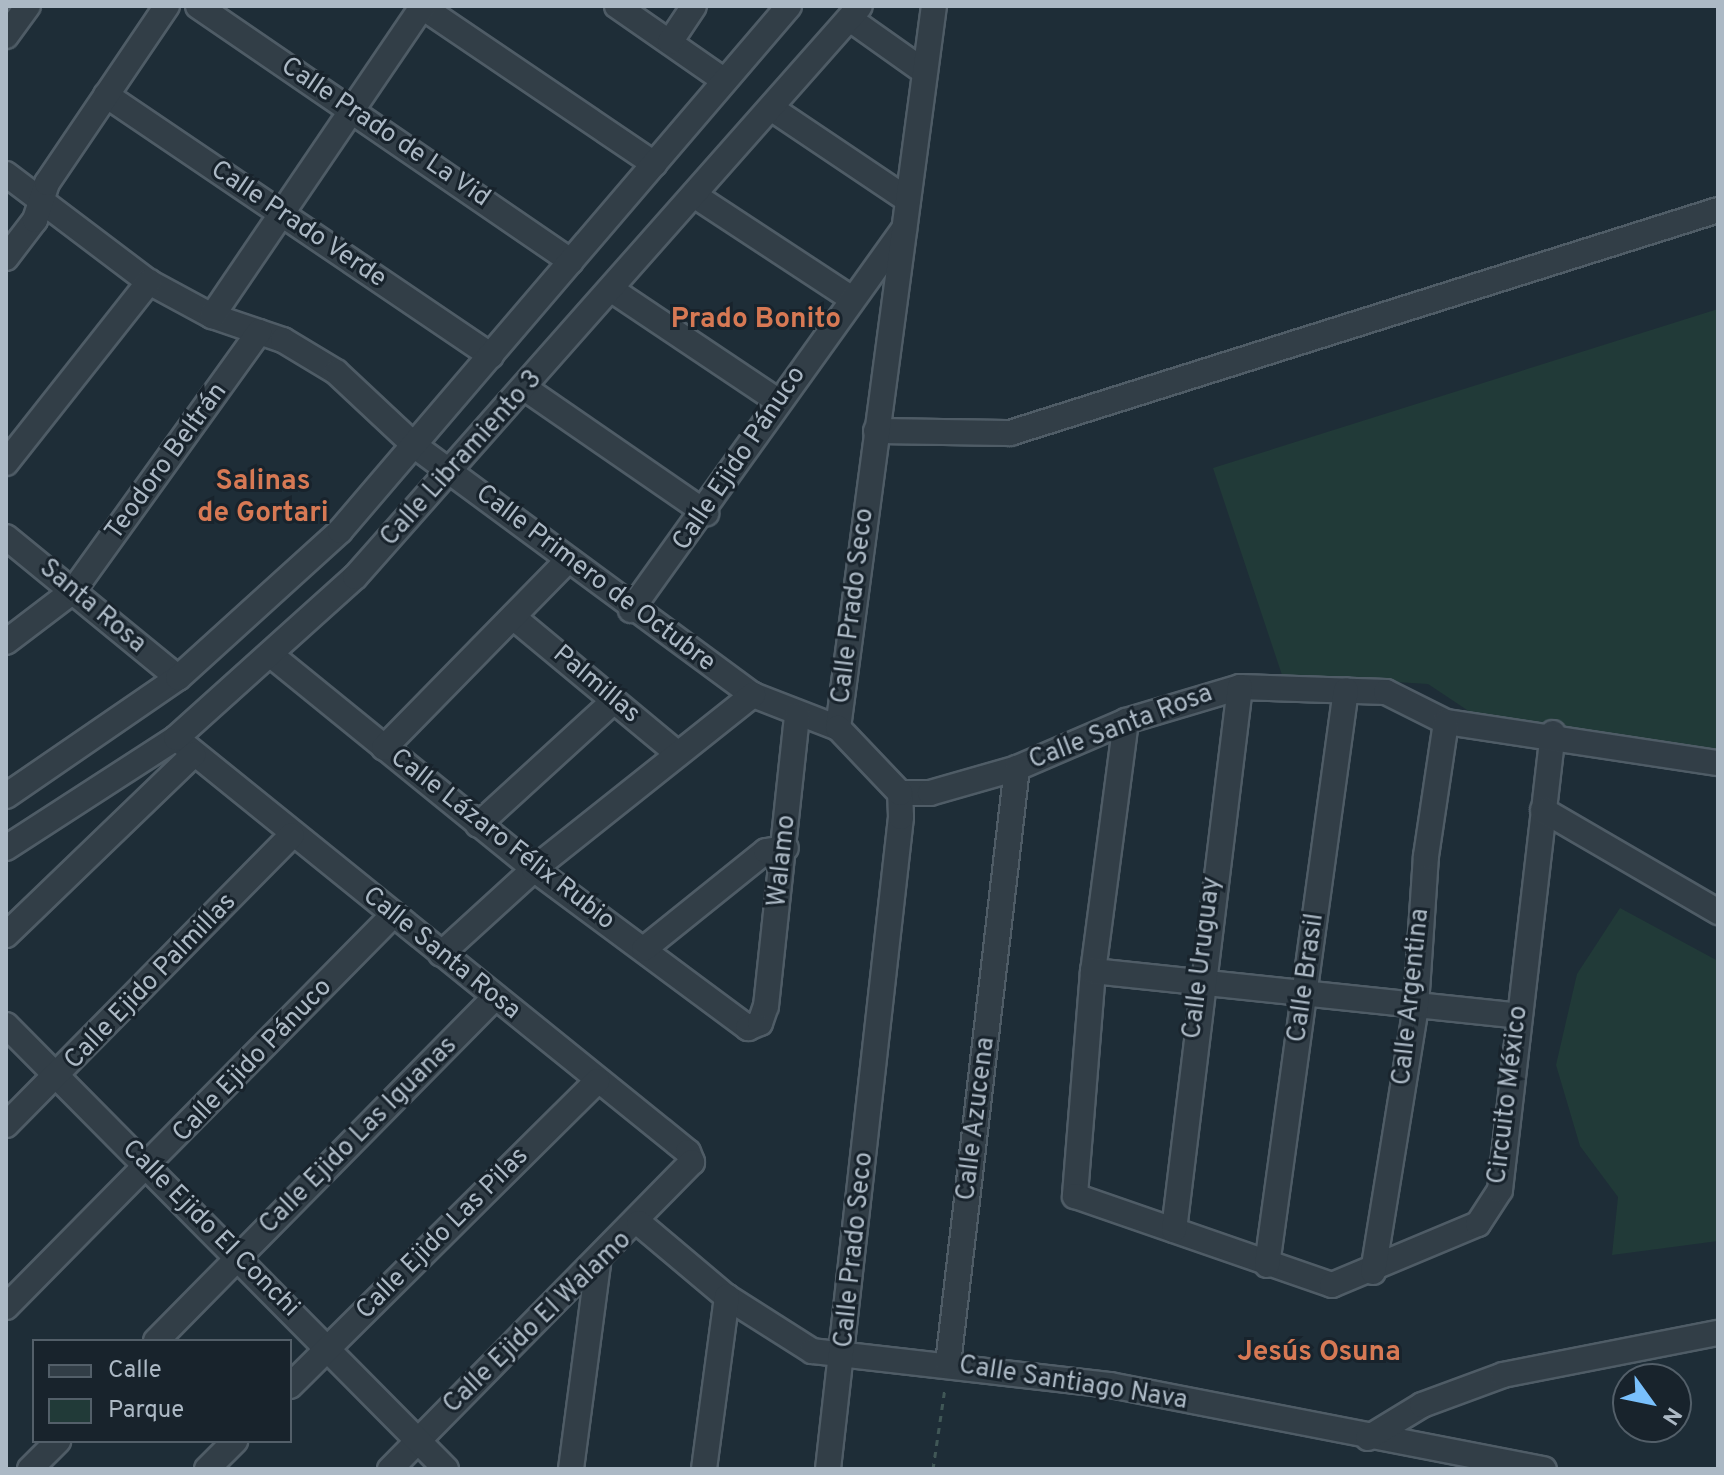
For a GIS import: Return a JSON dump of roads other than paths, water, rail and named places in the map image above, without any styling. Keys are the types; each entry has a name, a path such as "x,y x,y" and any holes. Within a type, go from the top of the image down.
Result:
{"street":[{"path":"6,36 28,6"},
{"path":"6,258 44,203 47,183 167,6"},
{"name":"Calle Prado de La Vid","path":"198,6 571,261"},
{"path":"212,316 422,6 654,164"},
{"path":"617,6 725,81"},
{"path":"670,42 694,6"},
{"name":"Calle Libramiento 3","path":"6,796 178,678 308,563 415,446 789,6"},
{"name":"Calle Prado Seco","path":"828,1469 844,1355 900,793 838,728 908,200 922,70 934,6"},
{"path":"855,12 922,70"},
{"name":"Calle Libramiento 3","path":"6,848 176,738 271,655 454,473 855,12"},
{"name":"Calle Prado Verde","path":"106,95 491,356"},
{"path":"771,108 908,200"},
{"name":"Calle Primero de Octubre","path":"6,174 149,282 212,316 259,332 336,372 415,446 631,610 753,695 797,716 838,728"},
{"path":"694,195 849,297"},
{"path":"876,431 1010,433 1718,210"},
{"name":"Calle Ejido Pánuco","path":"631,610 706,513 849,297 904,229"},
{"path":"6,463 149,282"},
{"path":"612,290 779,402"},
{"name":"Teodoro Beltrán","path":"6,642 73,591 259,332"},
{"path":"526,389 706,513"},
{"name":"Santa Rosa","path":"6,537 178,678"},
{"path":"384,748 568,560"},
{"name":"Palmillas","path":"513,617 678,754"},
{"name":"Calle Lázaro Félix Rubio","path":"271,655 534,869 737,1020"},
{"name":"Calle Santa Rosa","path":"900,793 930,793 1017,768 1126,721 1240,687 1346,690 1405,696 1446,722 1553,733 1718,763"},
{"name":"Calle Uruguay","path":"1174,1230 1198,984 1240,687"},
{"name":"Calle Brasil","path":"1267,1265 1346,690"},
{"path":"441,954 534,869 753,695"},
{"path":"478,825 614,701"},
{"name":"Walamo","path":"737,1020 748,1028 760,1023 766,1006 786,848 797,716"},
{"path":"1126,721 1093,971 1304,997 1519,1016"},
{"name":"Calle Argentina","path":"1373,1272 1416,1006 1426,856 1446,722"},
{"name":"Circuito México","path":"1093,971 1072,1182 1084,1205 1174,1230 1267,1265 1332,1285 1373,1272 1478,1224 1494,1204 1553,733"},
{"name":"Calle Santa Rosa","path":"176,738 193,755 688,1152 686,1175"},
{"path":"6,935 193,755"},
{"name":"Calle Azucena","path":"948,1364 1017,768"},
{"path":"1543,810 1718,912"},
{"name":"Calle Ejido Palmillas","path":"6,1125 58,1078 292,835"},
{"path":"644,949 766,851 786,848"},
{"name":"Calle Ejido Pánuco","path":"6,1307 147,1168 394,914"},
{"name":"Calle Ejido Las Iguanas","path":"158,1339 494,998"},
{"name":"Calle Ejido El Conchi","path":"6,1025 329,1347 446,1469"},
{"name":"Calle Ejido Las Pilas","path":"292,1384 597,1081"},
{"name":"Calle Ejido El Walamo","path":"390,1469 686,1175"},
{"name":"Calle Santiago Nava","path":"639,1223 727,1297 798,1344 844,1355 948,1364 1110,1385 1368,1438 1544,1469"},
{"path":"571,1469 598,1264"},
{"path":"704,1469 727,1297"},
{"path":"1368,1438 1422,1405 1503,1375 1718,1333"},
{"path":"30,1469 56,1443"},
{"path":"207,1469 233,1443"}],"district":[{"name":"Prado Bonito","path":"756,320"},
{"name":"Salinas de Gortari","path":"263,498"},
{"name":"Jesús Osuna","path":"1319,1353"}]}
